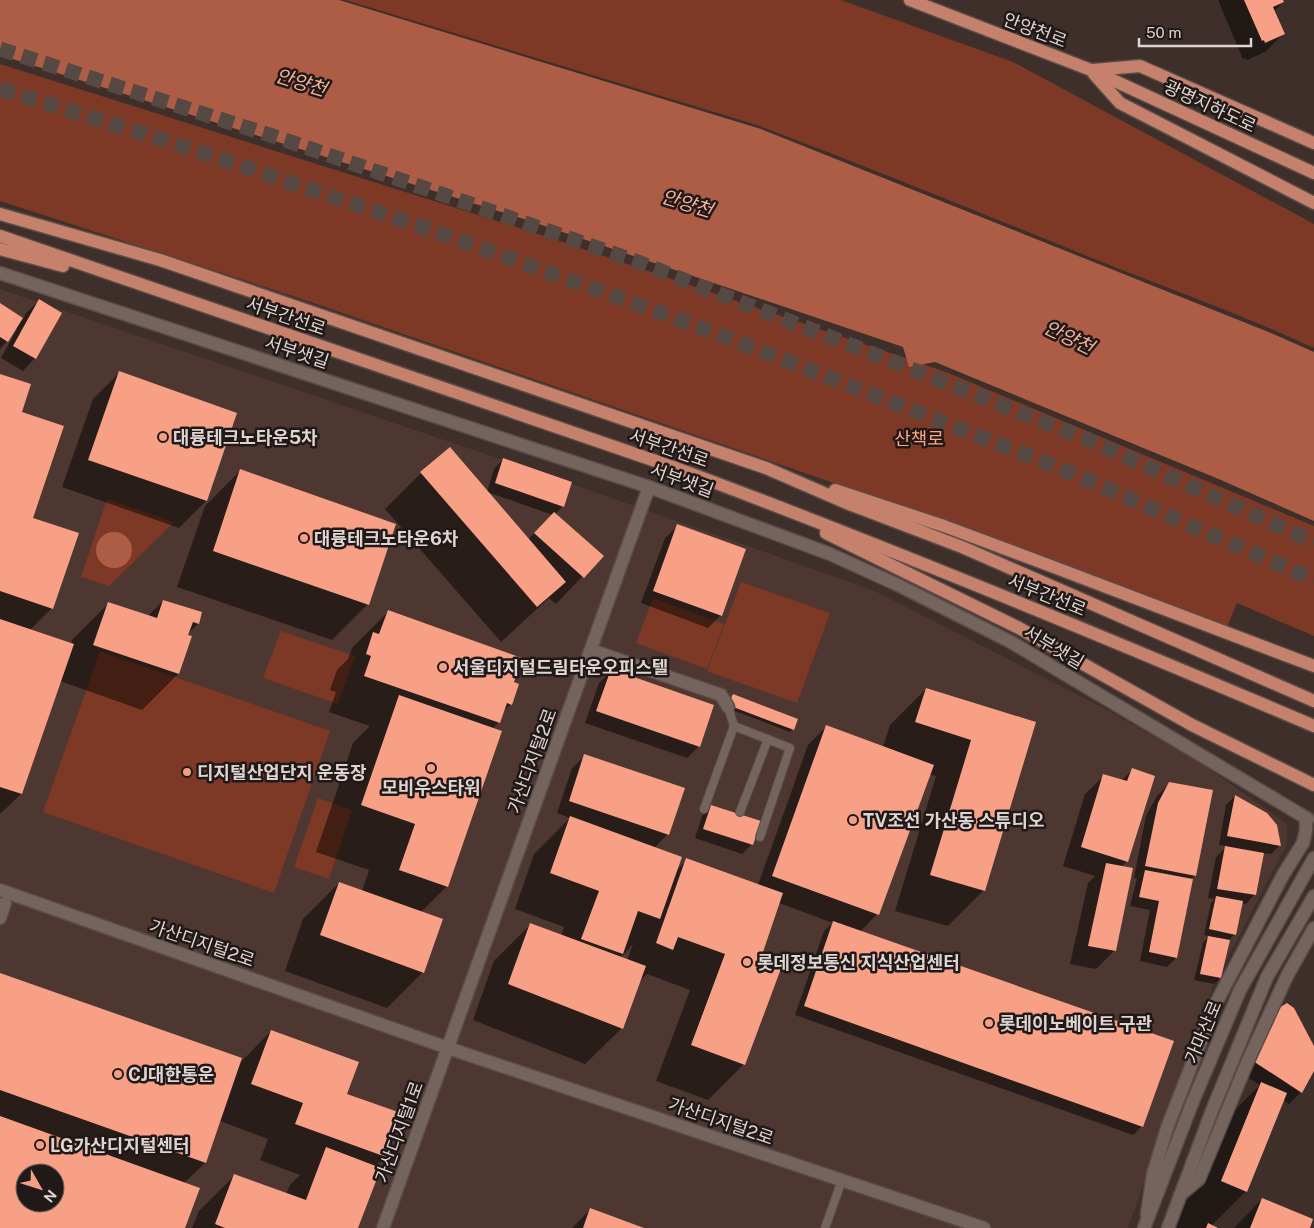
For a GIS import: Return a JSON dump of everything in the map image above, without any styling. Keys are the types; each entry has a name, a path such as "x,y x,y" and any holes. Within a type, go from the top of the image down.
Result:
{"main road":[{"name":"안양천로","path":"910,0 1091,70"},
{"path":"1091,70 1140,66 1314,143"},
{"path":"1091,70 1120,103 1314,203"},
{"name":"광명지하도로","path":"1091,70 1314,173"},
{"name":"서부간선로","path":"0,214 160,260 766,468 849,504 962,547 1314,700"},
{"name":"서부간선로","path":"0,236 676,468 752,496 1066,621 1314,726"},
{"path":"0,249 148,287"},
{"path":"766,468 952,529 1314,666"},
{"path":"752,496 1019,628 1192,725 1284,770 1313,778"}],"street":[{"name":"서부샛길","path":"0,272 650,487 830,554 962,616 1033,655 1307,819 1303,843 1283,875 1215,1005 1167,1128 1153,1174 1145,1224"},
{"name":"가산디지털2로","path":"448,1048 650,487"},
{"path":"591,650 721,695 728,707"},
{"name":"가마산로","path":"1145,1224 1193,1101 1240,990 1314,858"},
{"name":"가산디지털2로","path":"0,890 448,1048 984,1228"},
{"path":"1168,1228 1213,1108 1267,977 1314,896"},
{"path":"0,918 5,903"},
{"path":"1180,1195 1199,1179 1247,1063 1287,976 1314,928"},
{"name":"가산디지털1로","path":"383,1228 448,1048"}],"lane":[{"path":"704,809 734,726 728,707"},
{"path":"734,726 790,748 760,837"},
{"path":"740,812 768,740"},
{"path":"826,1228 842,1180"}],"shaded area":[{"path":"0,289 524,467 875,591 1111,712 1201,763 1287,824 1287,844 1213,986 1128,1228 0,1228"}],"green space":[{"path":"345,0 841,0 1013,62 1314,224 1314,348 1233,313 757,125"},
{"name":"산책로","path":"0,64 554,239 946,372 1314,526 1314,636 1237,603 1227,627 990,537 299,298 0,201"},
{"path":"107,499 174,522 109,586 81,577"},
{"path":"741,582 830,613 797,703 707,671"},
{"path":"653,598 724,624 707,669 636,643"},
{"path":"281,631 355,656 338,704 263,678"},
{"name":"디지털산업단지 운동장","path":"100,651 330,731 274,893 43,812"},
{"path":"318,798 352,810 329,879 294,867"}],"water":[{"name":"안양천","path":"0,0 339,0 761,129 1271,333 1314,352 1314,521 1221,480 935,362 909,367 903,347 530,221 0,55"},
{"path":"114,532 121,533 127,537 131,543 131,557 127,563 121,567 114,568 107,567 101,563 97,557 96,550 97,543 101,537 107,533"}],"building":[{"path":"1244,0 1283,0 1284,2 1273,7 1285,34 1265,43 1264,40 1262,41"},
{"path":"39,299 62,313 36,359 13,346"},
{"path":"0,303 23,318 8,342 0,337"},
{"name":"대륭테크노타운5차","path":"119,371 237,413 207,501 88,460"},
{"path":"0,374 31,384 22,412 64,426 33,518 79,533 53,609 0,591"},
{"path":"450,447 566,582 537,607 420,472"},
{"path":"503,458 572,482 564,507 495,483"},
{"name":"대륭테크노타운6차","path":"240,469 396,524 369,605 213,551"},
{"path":"554,512 604,556 584,578 534,533"},
{"path":"677,524 746,549 722,616 653,591"},
{"path":"163,600 202,612 199,624 193,622 188,635 192,636 179,674 93,645 108,602 157,618"},
{"name":"서울디지털드림타운오피스텔","path":"388,610 522,658 514,682 519,684 512,705 507,703 500,723 364,676 371,656 366,654 373,632 379,634"},
{"path":"0,619 74,644 22,794 0,787"},
{"path":"611,669 714,705 700,747 596,711"},
{"path":"926,688 1036,722 985,891 930,875 971,740 915,722"},
{"path":"733,694 798,719 794,730 728,705"},
{"name":"모비우스타워","path":"399,695 502,731 448,887 399,870 415,824 361,805"},
{"name":"TV조선 가산동 스튜디오","path":"826,725 934,765 879,915 772,876"},
{"path":"584,754 685,788 669,835 569,801"},
{"path":"1132,768 1155,776 1128,862 1081,847 1103,774 1127,781"},
{"path":"1169,782 1213,790 1196,876 1145,866 1158,803"},
{"path":"1235,795 1267,813 1277,825 1281,846 1227,836"},
{"path":"711,805 761,821 753,845 703,829"},
{"path":"570,816 682,857 660,919 638,911 623,954 581,939 599,891 550,873"},
{"path":"1225,846 1264,853 1256,895 1217,889"},
{"name":"롯데정보통신 지식산업센터","path":"686,858 783,893 761,958 782,966 745,1065 691,1045 725,954 678,937 673,950 656,943"},
{"path":"1106,863 1133,868 1116,951 1088,946"},
{"path":"1145,870 1193,879 1177,958 1149,952 1159,901 1139,897"},
{"path":"339,882 443,919 424,973 320,935"},
{"path":"1216,896 1243,901 1236,935 1209,929"},
{"name":"롯데이노베이트 구관","path":"833,921 1174,1041 1143,1127 804,1006"},
{"path":"530,923 646,966 623,1029 508,984"},
{"path":"1208,936 1230,940 1221,978 1200,974"},
{"name":"CJ대한통운","path":"0,973 242,1058 206,1163 0,1090"},
{"path":"1287,1003 1294,1008 1314,1046 1314,1071 1302,1093 1253,1061 1279,1008"},
{"path":"271,1030 359,1062 347,1094 401,1113 386,1157 295,1124 303,1103 251,1084"},
{"path":"1261,1082 1287,1093 1247,1192 1221,1181"},
{"name":"LG가산디지털센터","path":"0,1116 200,1188 185,1228 0,1228"},
{"path":"326,1147 381,1168 358,1228 225,1228 215,1224 234,1174 306,1200"},
{"path":"1262,1198 1313,1219 1310,1228 1250,1228"},
{"path":"590,1208 644,1228 583,1228"},
{"path":"1208,1223 1218,1228 1206,1228"}],"tunnel":[{"path":"0,49 282,139 638,262 1089,440 1314,542"},
{"path":"0,89 170,142 437,232 700,327 1060,468 1314,580"}],"place":[{"name":"대륭테크노타운5차","path":"163,437"},
{"name":"대륭테크노타운6차","path":"304,538"},
{"name":"서울디지털드림타운오피스텔","path":"443,667"},
{"name":"모비우스타워","path":"431,768"},
{"name":"디지털산업단지 운동장","path":"187,772"},
{"name":"TV조선 가산동 스튜디오","path":"853,820"},
{"name":"롯데정보통신 지식산업센터","path":"747,962"},
{"name":"롯데이노베이트 구관","path":"989,1023"},
{"name":"CJ대한통운","path":"118,1074"},
{"name":"LG가산디지털센터","path":"40,1145"}]}
